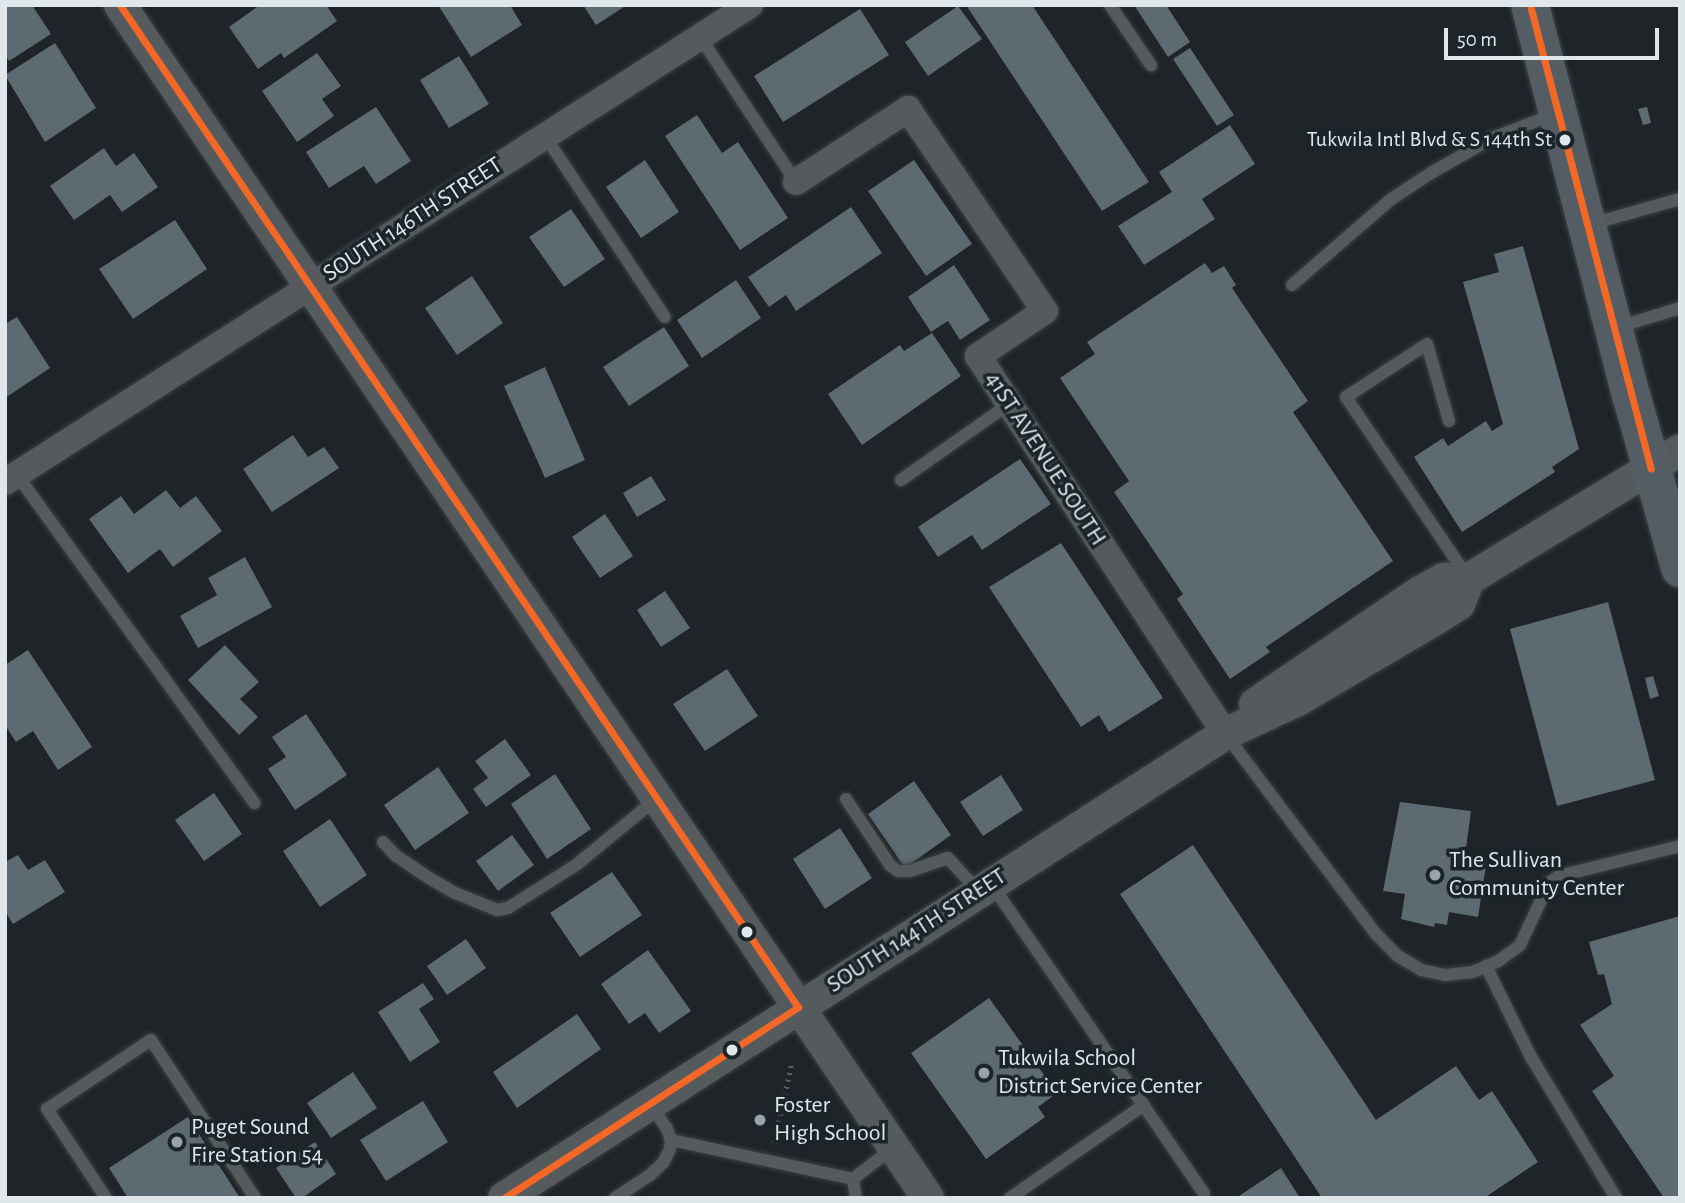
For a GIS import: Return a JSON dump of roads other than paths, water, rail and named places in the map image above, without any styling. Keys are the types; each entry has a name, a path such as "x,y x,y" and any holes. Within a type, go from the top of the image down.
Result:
{"main road":[{"path":"1531,5 1614,328 1665,459 1680,568"}],"street":[{"path":"120,5 928,1198"},
{"name":"SOUTH 146TH STREET","path":"11,479 750,5"},
{"name":"41ST AVENUE SOUTH","path":"796,182 908,109 1045,311 978,356 1224,734"},
{"name":"SOUTH 144TH STREET","path":"503,1198 1224,734 1258,701 1420,592 1443,579 1469,579 1665,459"}],"lane":[{"path":"1110,5 1152,65"},
{"path":"700,37 796,182"},
{"path":"1292,285 1390,200 1431,173 1492,138 1559,113"},
{"path":"545,136 665,317"},
{"path":"1588,225 1680,199"},
{"path":"1614,328 1680,308"},
{"path":"1449,421 1427,344 1346,397 1469,579"},
{"path":"901,480 1009,404"},
{"path":"11,479 254,803"},
{"path":"1224,734 1368,923 1398,957 1420,970 1445,975 1473,972 1520,944 1549,883 1559,876 1680,846"},
{"path":"383,842 395,856 429,878 497,910 508,908 576,865 656,799"},
{"path":"846,799 890,865 898,871 909,872 948,858 985,888 1144,1105 1204,1193"},
{"path":"1486,966 1531,1057 1616,1198"},
{"path":"106,1198 47,1109 151,1040 255,1198"},
{"path":"650,1103 671,1140 853,1179 894,1148"},
{"path":"1010,1198 1144,1105"},
{"path":"615,1198 663,1163 671,1140"},
{"path":"853,1179 856,1198"}],"place":[{"name":"Tukwila Intl Blvd & S 144th St","path":"1565,140"},
{"name":"The Sullivan Community Center","path":"1435,875"},
{"name":"Tukwila School District Service Center","path":"984,1073"},
{"name":"Foster High School","path":"760,1120"},
{"name":"Puget Sound Fire Station 54","path":"177,1142"}]}
